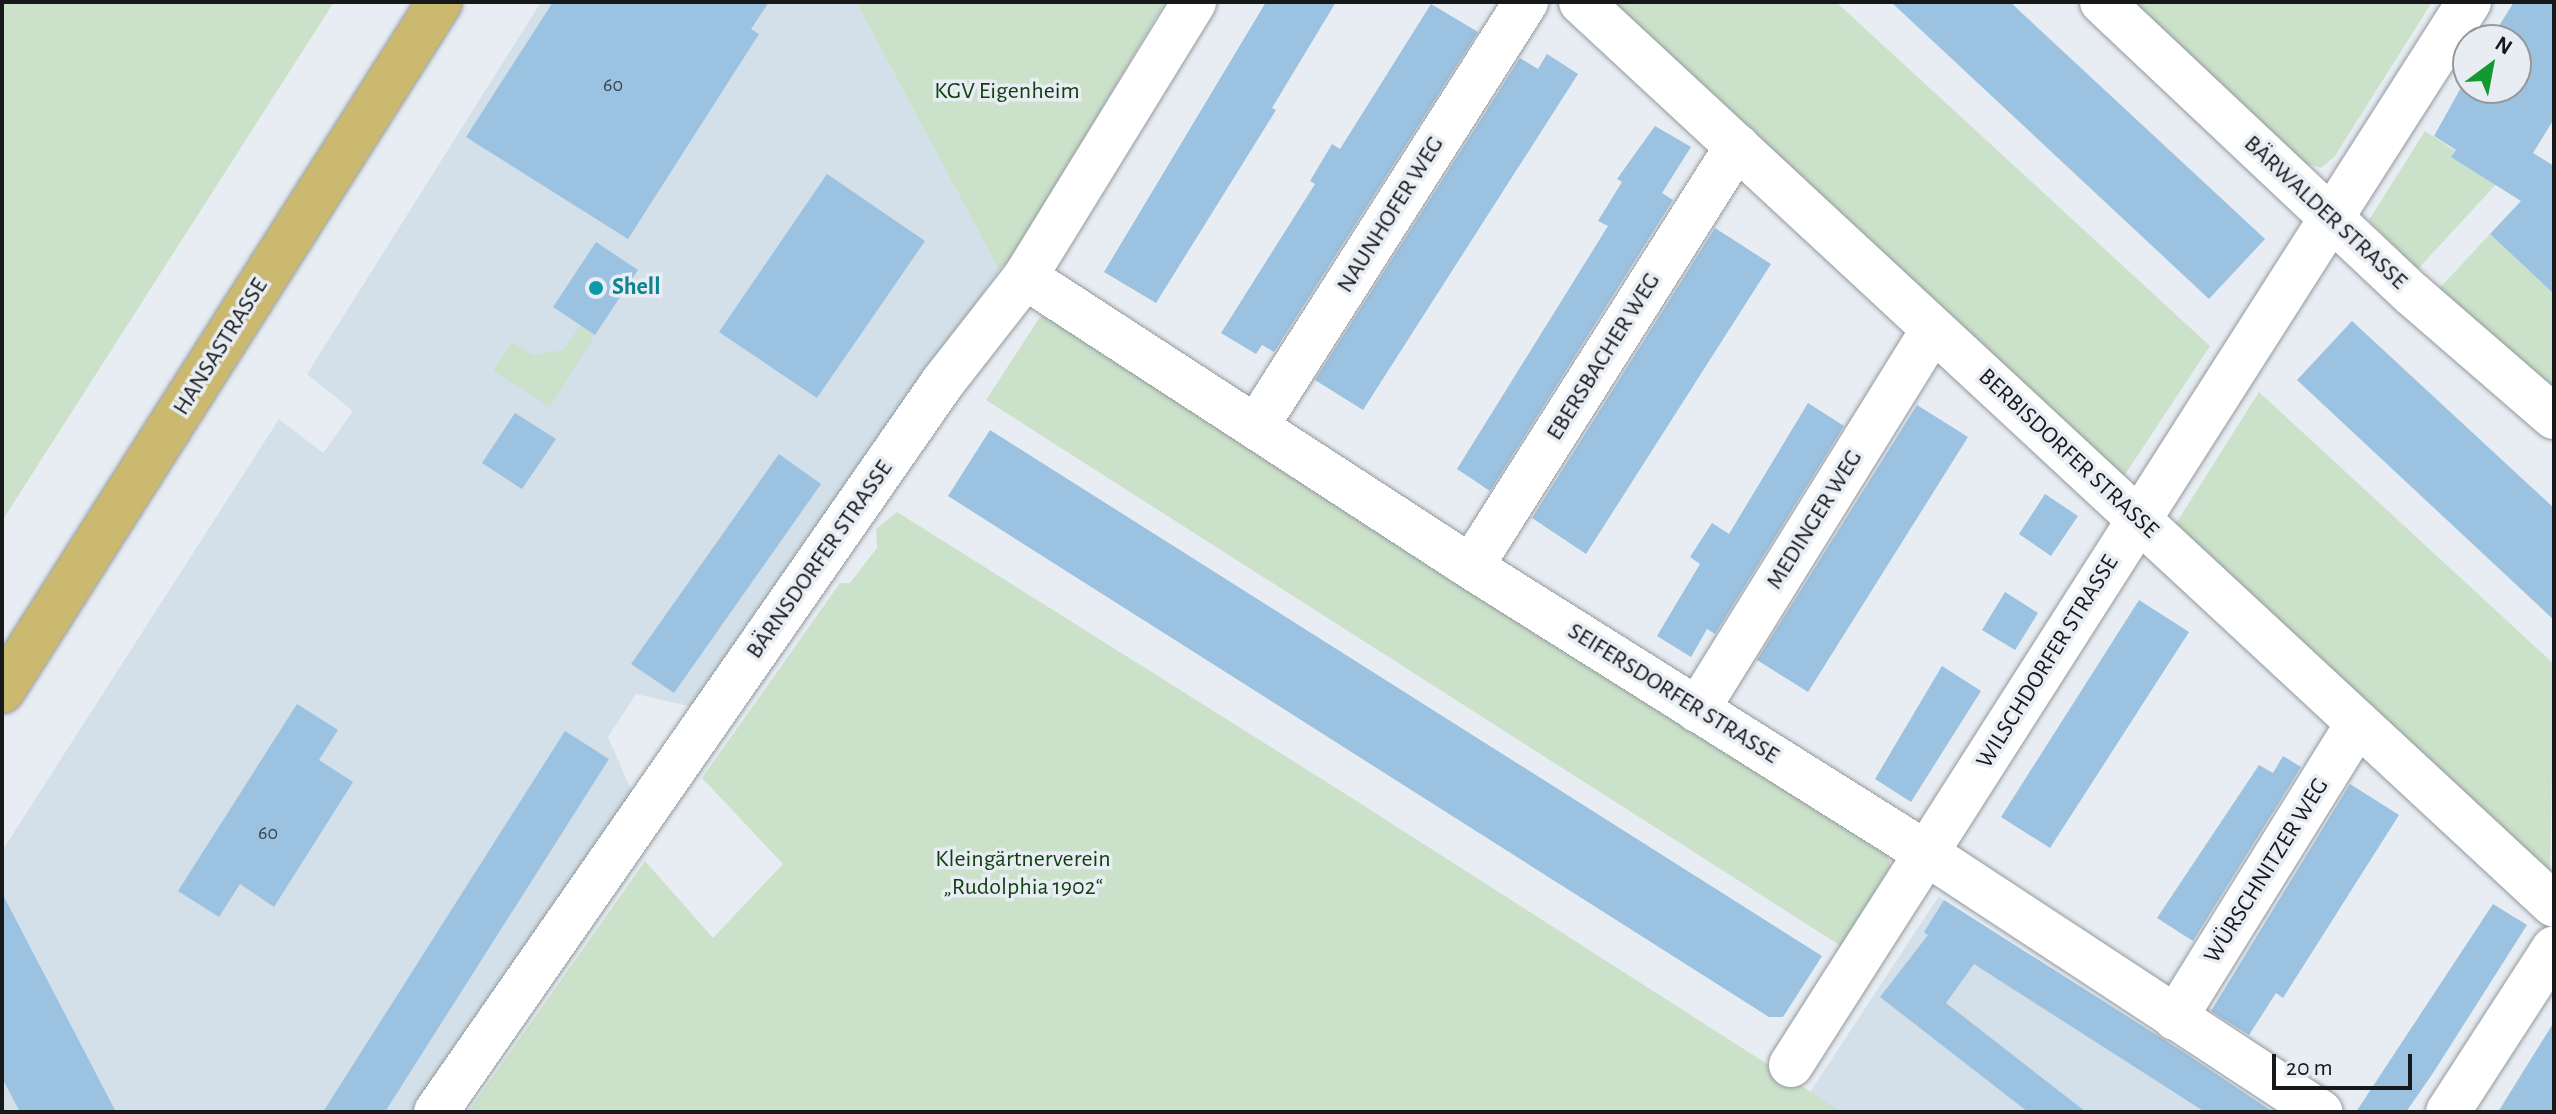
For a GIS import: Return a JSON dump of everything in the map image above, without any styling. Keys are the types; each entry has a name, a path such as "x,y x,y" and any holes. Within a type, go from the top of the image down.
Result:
{"main road":[{"name":"HANSASTRASSE","path":"2,691 440,2"}],"street":[{"name":"BÄRNSDORFER STRASSE","path":"436,1112 943,382 1025,277 1194,2"},
{"name":"NAUNHOFER WEG","path":"1256,427 1526,2"},
{"name":"BERBISDORFER STRASSE","path":"1581,2 2554,905"},
{"name":"BÄRWALDER STRASSE","path":"2102,2 2332,219 2554,417"},
{"name":"WILSCHDORFER STRASSE","path":"1791,1065 2469,2"},
{"name":"EBERSBACHER WEG","path":"1471,567 1737,146"},
{"name":"SEIFERSDORFER STRASSE","path":"1025,277 1471,567 1926,853 2320,1112"},
{"name":"MEDINGER WEG","path":"1697,710 1933,329"},
{"name":"WÜRSCHNITZER WEG","path":"2175,1018 2358,723"},
{"path":"2448,1112 2554,948"}],"shaded area":[{"path":"541,2 856,2 999,270 693,707 636,694 608,737 632,792 412,1112 2,1112 2,851 279,419 323,453 353,411 307,374"},
{"path":"1939,896 2273,1112 1842,1112 1810,1092"}],"green space":[{"path":"2,2 334,2 2,521"},
{"name":"KGV Eigenheim","path":"856,2 1165,2 1017,251 999,270"},
{"path":"1614,2 1836,2 2210,346 2124,476"},
{"path":"2127,2 2432,2 2335,156 2321,168 2305,163"},
{"path":"2425,131 2455,151 2451,157 2500,180 2417,270 2369,220"},
{"path":"2490,234 2554,294 2554,397 2437,291"},
{"path":"1047,315 1885,848 1891,866 1841,946 986,400 1040,317"},
{"path":"581,325 595,335 550,407 493,371 512,342 533,355 563,350"},
{"path":"2259,392 2554,664 2550,877 2175,525"},
{"name":"Kleingärtnerverein „Rudolphia 1902“","path":"897,512 1842,1112 468,1112 645,861 713,938 783,864 702,778 840,583 850,583 877,548 876,529"}],"building":[{"name":"Shell","path":"553,2 769,2 751,29 759,34 628,239 466,137"},
{"path":"1266,2 1336,2 1272,108 1276,110 1156,303 1104,272"},
{"path":"1891,2 2010,2 2265,239 2209,299"},
{"path":"2514,2 2554,2 2554,119 2533,153 2554,166 2554,294 2490,234 2521,201 2451,157 2456,150 2434,136 2452,104 2532,104 2532,24 2500,24"},
{"path":"1431,4 1478,32 1274,352 1262,345 1256,354 1221,333 1315,184 1310,181 1332,144 1340,149"},
{"path":"1547,54 1578,74 1363,410 1315,380 1520,58 1538,69"},
{"path":"1655,126 1691,147 1662,193 1673,200 1490,491 1457,469 1608,226 1598,221 1622,182 1617,179"},
{"path":"827,174 925,241 817,398 719,332"},
{"path":"1715,228 1771,264 1586,554 1532,518"},
{"name":"Shell","path":"596,242 638,270 595,335 553,307"},
{"path":"2352,321 2554,508 2554,620 2297,380"},
{"path":"1808,403 1844,426 1715,634 1707,629 1691,657 1657,636 1700,564 1690,557 1712,523 1729,534"},
{"path":"1917,405 1968,437 1808,692 1757,660"},
{"path":"515,413 556,439 522,489 482,463"},
{"path":"990,430 1822,956 1783,1017 1769,1017 948,496"},
{"path":"779,454 821,484 674,693 631,664"},
{"path":"2045,494 2078,516 2051,556 2019,534"},
{"path":"2005,592 2038,613 2015,650 1982,630"},
{"path":"2139,600 2189,632 2050,848 2001,817"},
{"path":"1942,666 1981,691 1911,802 1875,779"},
{"path":"297,704 338,730 319,760 353,782 274,907 240,884 219,917 178,891"},
{"path":"565,731 609,759 385,1112 323,1112"},
{"path":"2283,756 2301,767 2193,941 2157,918 2259,765 2273,773"},
{"path":"2350,784 2399,815 2283,998 2276,993 2249,1035 2211,1011"},
{"path":"2,893 116,1112 20,1112 2,1078"},
{"path":"1944,900 2273,1112 2205,1112 1974,964 1946,1003 2086,1112 2028,1112 1880,997 1928,935 1924,932"},
{"path":"2493,904 2527,925 2433,1073 2406,1112 2356,1112"},
{"path":"2554,1022 2554,1112 2498,1112"}],"place":[{"name":"Shell","path":"596,288"}]}
